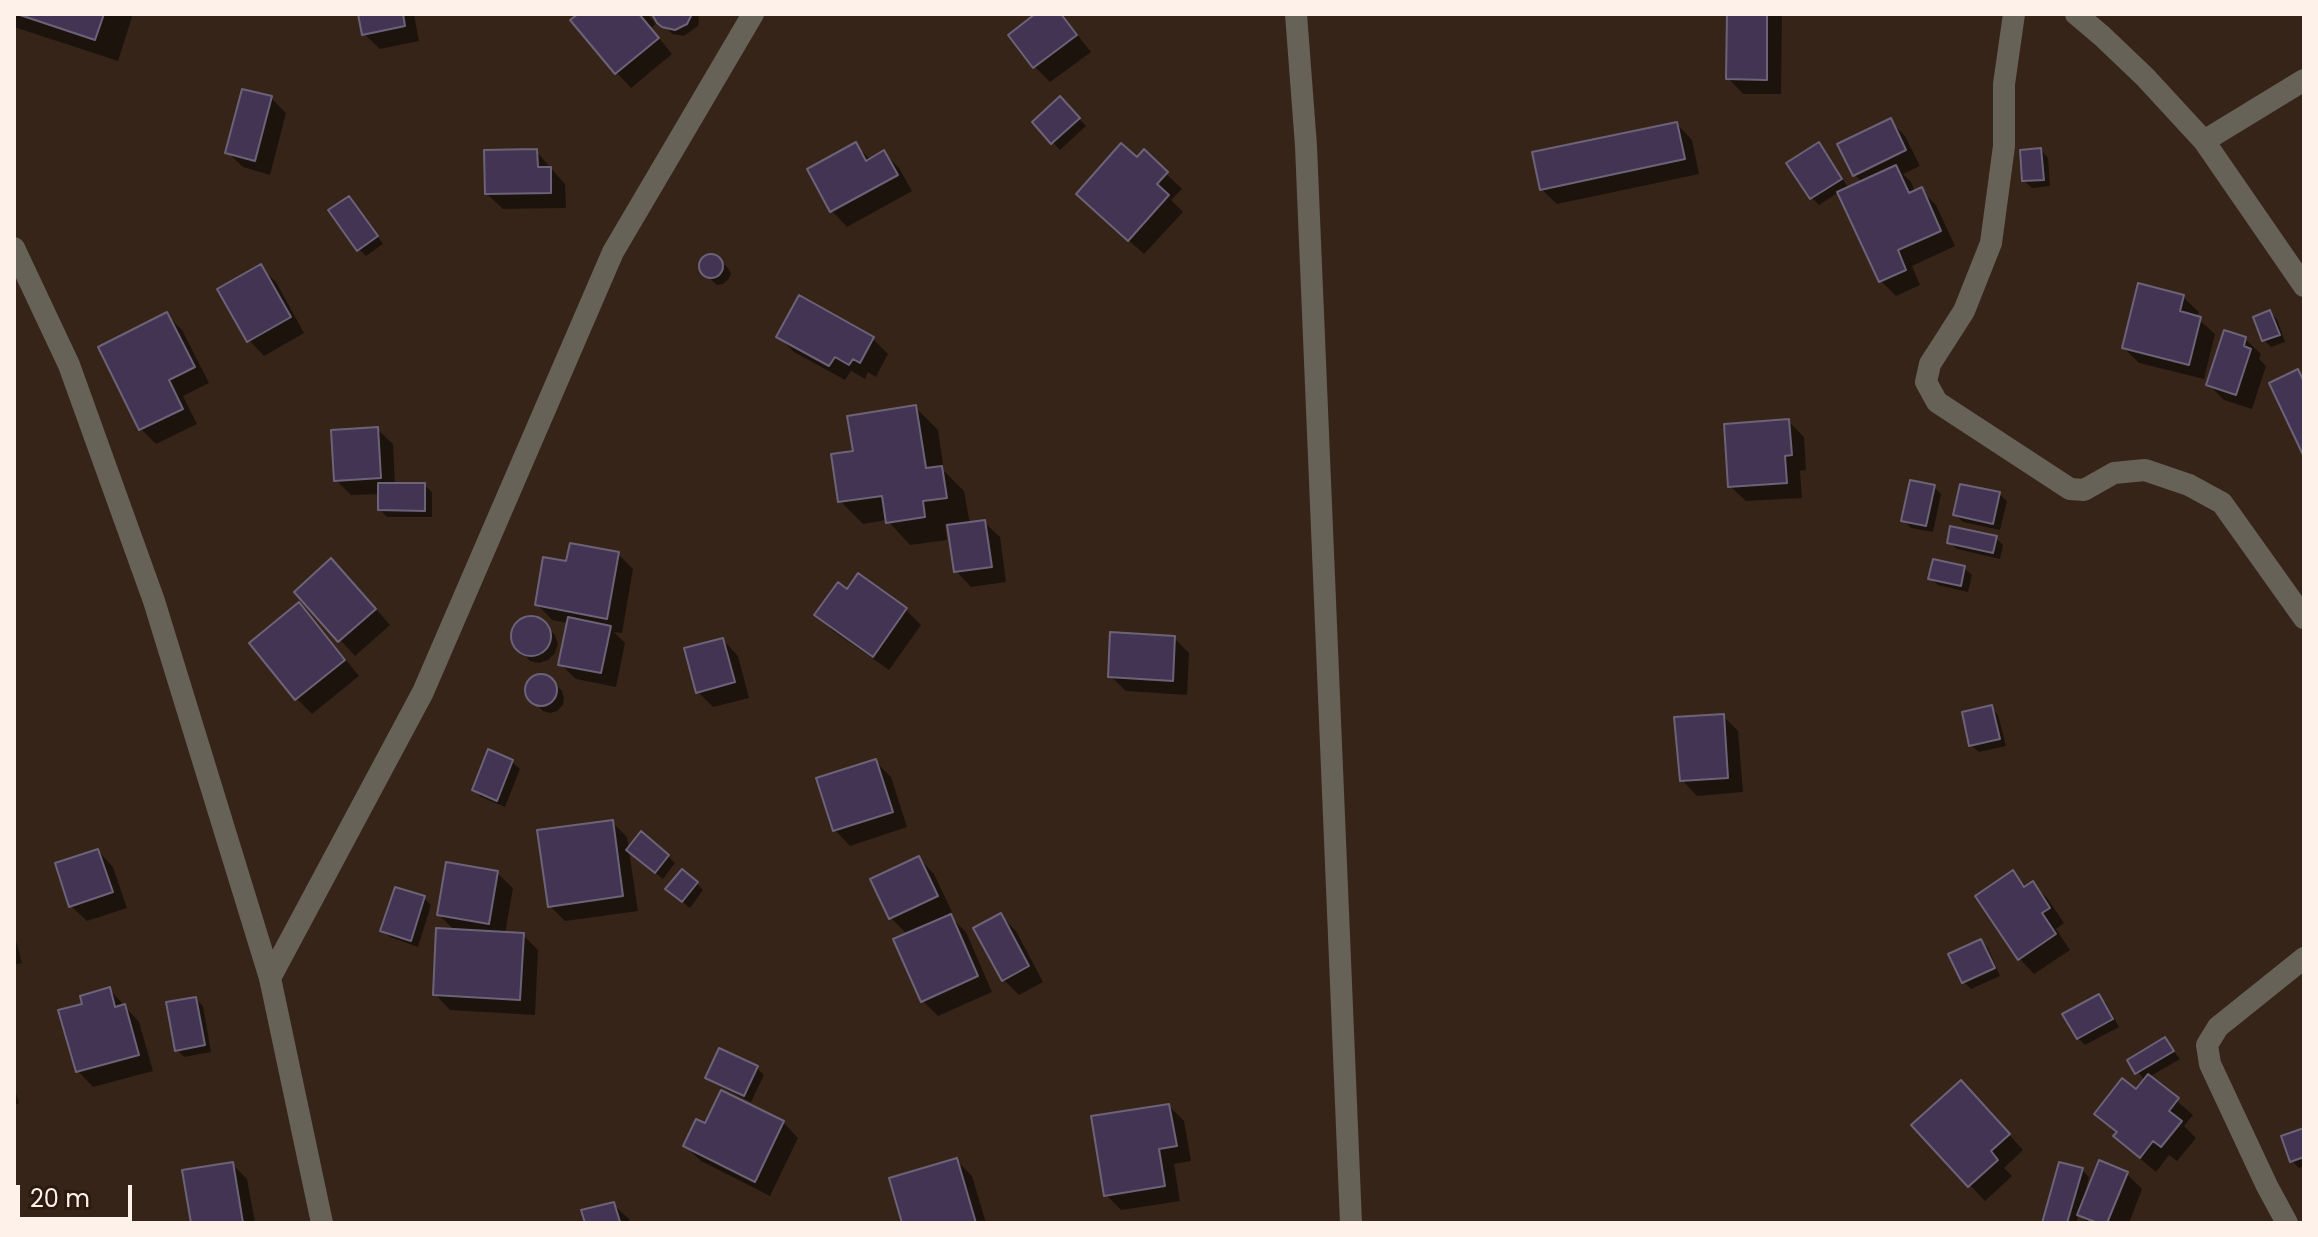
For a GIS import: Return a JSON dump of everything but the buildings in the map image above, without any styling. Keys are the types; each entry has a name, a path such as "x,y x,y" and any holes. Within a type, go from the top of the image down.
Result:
{"street":[{"path":"270,978 423,692 613,252 753,14"},
{"path":"1296,14 1306,146 1351,1223"},
{"path":"2014,14 2004,84 2004,146 1991,243 1964,311 1930,364 1926,382 1937,402 2070,489 2084,490 2114,473 2145,470 2189,485 2222,503 2304,618"},
{"path":"2076,14 2145,77 2204,141 2304,286"},
{"path":"2204,141 2304,80"},
{"path":"14,248 69,365 154,601 270,978 322,1223"},
{"path":"2287,1223 2210,1064 2207,1045 2218,1027 2304,958"}]}
